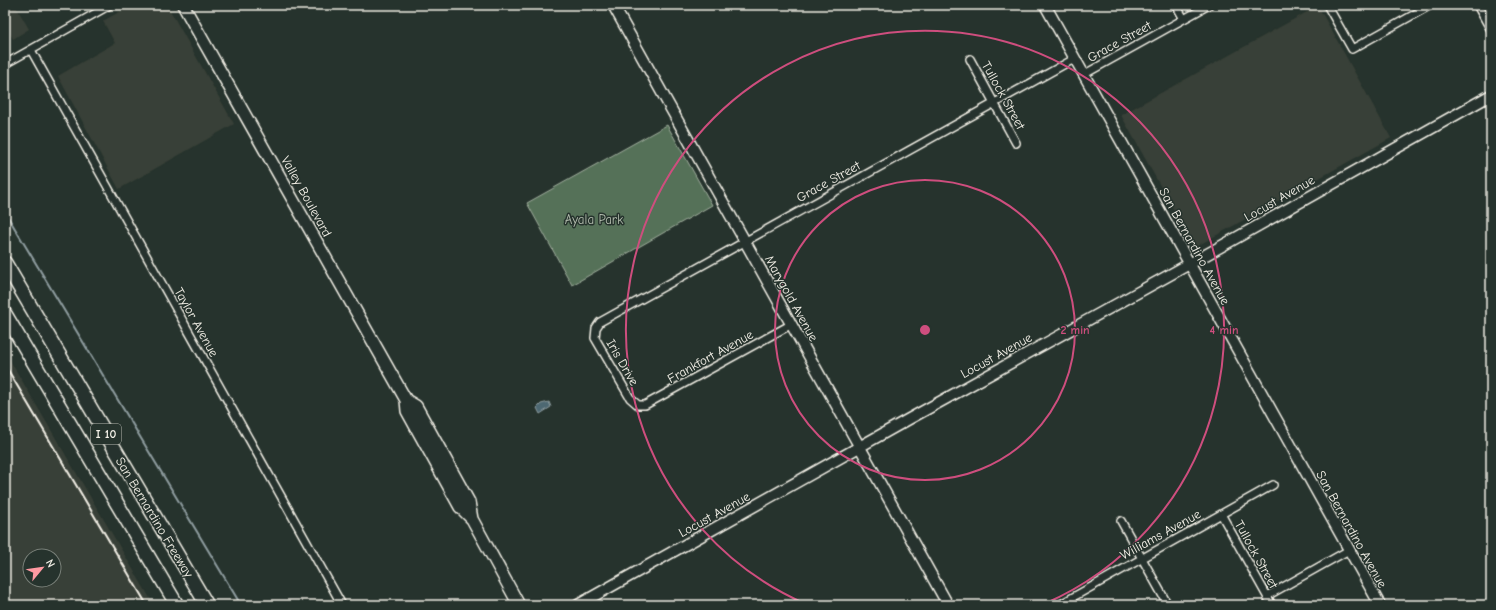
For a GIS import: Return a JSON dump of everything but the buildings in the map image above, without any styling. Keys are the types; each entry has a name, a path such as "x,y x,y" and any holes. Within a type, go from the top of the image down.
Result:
{"highway":[{"name":"San Bernardino Freeway","path":"5,263 207,605"},
{"name":"San Bernardino Freeway","path":"5,314 177,605"}],"main road":[{"name":"Valley Boulevard","path":"183,5 406,400 416,406 469,502 472,519 519,605"}],"street":[{"path":"5,64 110,5"},
{"name":"Marygold Avenue","path":"613,5 948,605"},
{"name":"San Bernardino Avenue","path":"1045,5 1380,605"},
{"path":"1176,5 1184,19"},
{"name":"Grace Street","path":"1083,75 1209,5"},
{"path":"1327,5 1352,49 1431,5"},
{"path":"1477,5 1491,30"},
{"name":"Taylor Avenue","path":"31,50 342,605"},
{"name":"Grace Street","path":"596,328 600,322 1074,58"},
{"name":"Tullock Street","path":"970,59 995,102 1016,143"},
{"name":"Locust Avenue","path":"578,605 1491,95"},
{"name":"Frankfort Avenue","path":"638,405 646,406 792,324"},
{"name":"Iris Drive","path":"596,328 595,338 630,398 638,405"},
{"name":"Williams Avenue","path":"1059,605 1273,485"},
{"name":"Tullock Street","path":"1221,514 1272,605"},
{"path":"1121,522 1168,605"},
{"path":"1267,596 1349,550"}],"shaded area":[{"path":"5,5 15,5 29,29 13,39 5,25"},
{"path":"132,5 167,5 234,124 119,189 58,76 115,43 103,21"},
{"path":"1318,6 1391,138 1197,246 1193,245 1121,115"},
{"path":"5,352 154,605 5,605"}],"green space":[{"name":"Ayala Park","path":"667,125 712,205 572,285 527,203"}],"water":[{"path":"549,402 551,407 540,414 537,408 541,404"}],"waterway":[{"path":"5,212 241,605"}],"railway":[{"path":"5,365 147,605"}]}
